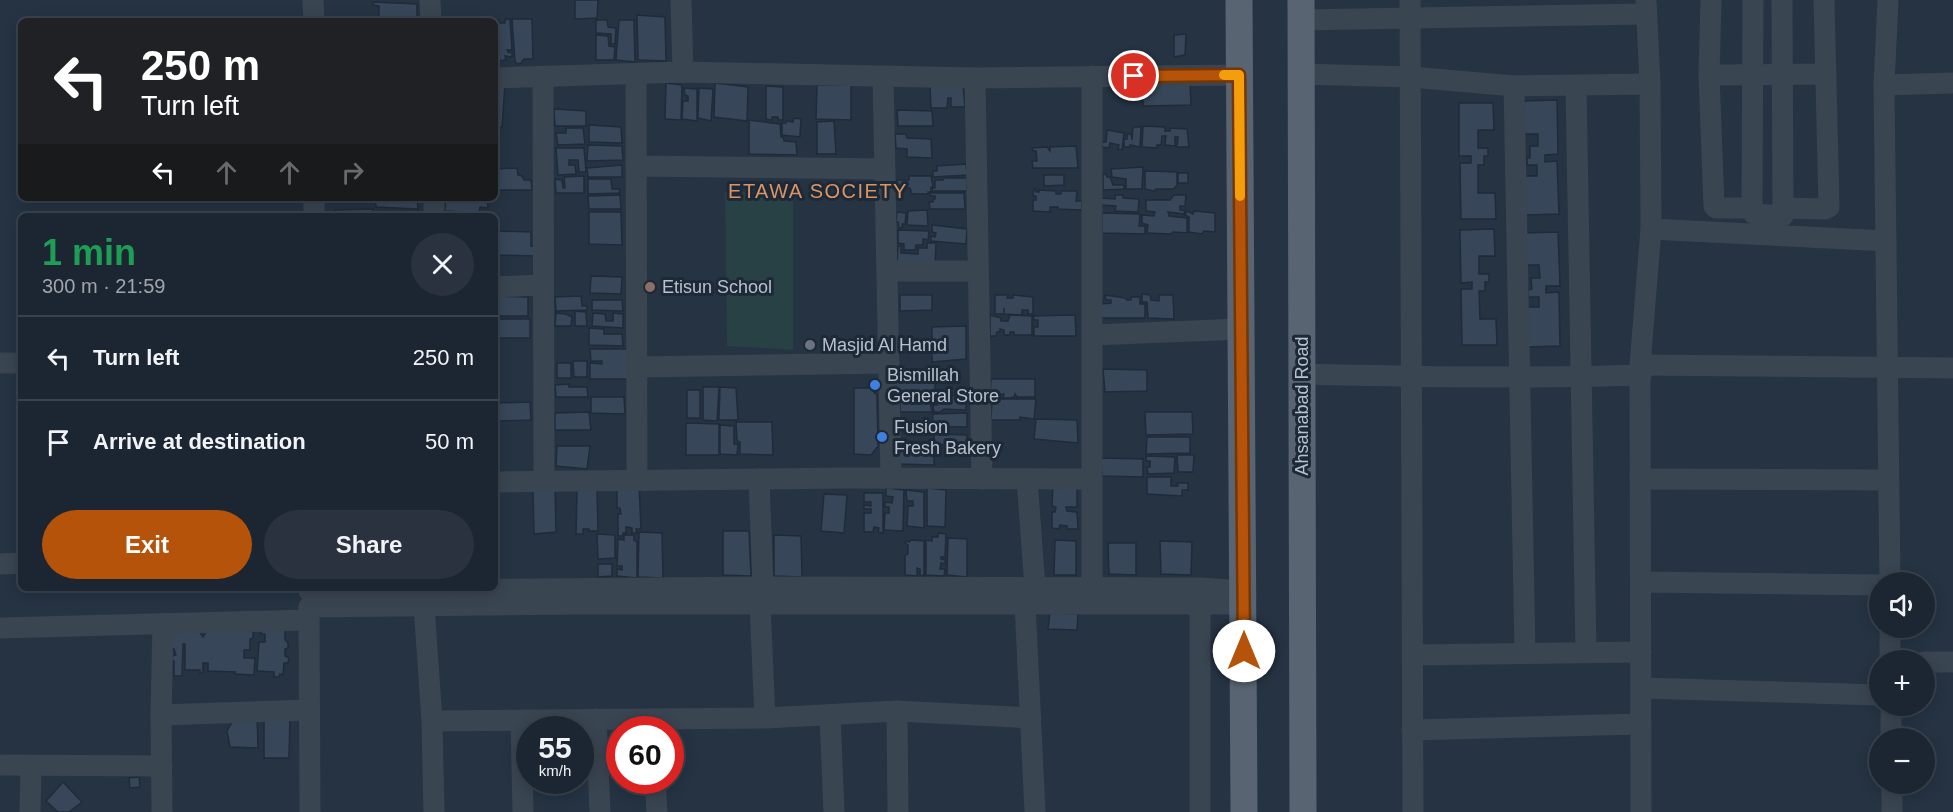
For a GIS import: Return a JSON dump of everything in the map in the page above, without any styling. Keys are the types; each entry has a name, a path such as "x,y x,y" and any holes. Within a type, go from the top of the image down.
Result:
{"main road":[{"path":"1239,0 1244,812"},
{"name":"Ahsanabad Road","path":"1301,10 1303,812"}],"street":[{"path":"314,0 314,18"},
{"path":"430,0 431,18"},
{"path":"681,0 682,72"},
{"path":"1711,0 1709,75 1714,206 1716,208 1752,208"},
{"path":"1753,0 1752,208 1754,214 1783,216 1782,0"},
{"path":"1784,208 1825,209 1829,207 1824,0"},
{"path":"1888,0 1884,85 1890,572"},
{"path":"1301,10 1646,7 1650,84 1651,229 1640,370 1641,812"},
{"path":"1411,9 1413,812"},
{"path":"498,78 682,72 975,78 1239,75"},
{"path":"636,74 637,480"},
{"path":"1301,74 1411,77 1514,86 1650,84"},
{"path":"1709,75 1826,74"},
{"path":"883,76 891,478"},
{"path":"1092,76 1092,588"},
{"path":"543,77 544,481"},
{"path":"975,78 982,479"},
{"path":"1884,85 1953,83"},
{"path":"1576,85 1586,652"},
{"path":"1514,86 1525,652"},
{"path":"636,166 885,169"},
{"path":"1651,229 1886,241"},
{"path":"887,271 977,271"},
{"path":"498,287 542,285"},
{"path":"1093,335 1241,328"},
{"path":"0,363 18,363"},
{"path":"636,367 889,363"},
{"path":"1302,374 1411,377 1581,377 1640,370 1953,368"},
{"path":"498,482 891,478 1092,479"},
{"path":"1027,478 1035,812"},
{"path":"759,479 765,718"},
{"path":"1640,479 1888,480"},
{"path":"0,564 18,563"},
{"path":"1641,582 1869,585"},
{"path":"1030,596 1092,588 1244,598"},
{"path":"0,628 163,624 309,602 430,595 1200,596"},
{"path":"430,595 434,812"},
{"path":"1200,596 1200,812"},
{"path":"309,602 310,812"},
{"path":"162,812 163,624"},
{"path":"1413,655 1641,652"},
{"path":"1935,662 1953,662"},
{"path":"1641,688 1869,695"},
{"path":"161,715 309,710"},
{"path":"684,722 897,711 1031,718"},
{"path":"897,711 898,812"},
{"path":"830,715 834,812"},
{"path":"600,812 596,719 606,720"},
{"path":"432,720 516,720"},
{"path":"1412,730 1641,724"},
{"path":"0,765 31,767 162,766"},
{"path":"30,812 31,767"},
{"path":"523,794 523,812"},
{"path":"656,794 657,812"},
{"path":"1892,794 1892,812"}],"green space":[{"path":"725,191 793,193 793,350 727,346"}],"building":[{"path":"575,0 598,0 597,18 575,19"},
{"path":"373,2 417,4 417,18 379,18 379,6 373,5"},
{"path":"637,15 665,17 666,61 638,60"},
{"path":"505,19 510,19 512,50 507,50 512,53 512,57 505,56 506,60 498,61 498,23 505,23"},
{"path":"512,19 532,19 533,59 524,59 517,64 515,61"},
{"path":"596,20 607,20 608,27 616,28 615,44 611,44 611,34 596,33"},
{"path":"619,20 634,20 635,62 616,60"},
{"path":"1186,34 1185,55 1174,57 1174,35"},
{"path":"596,35 608,36 609,46 615,47 614,60 596,60"},
{"path":"1143,82 1190,82 1191,105 1143,106"},
{"path":"666,83 682,85 681,120 665,119"},
{"path":"715,83 748,87 747,121 714,117"},
{"path":"498,84 505,84 502,128 498,126"},
{"path":"817,85 851,85 851,120 816,119"},
{"path":"930,85 963,85 965,107 951,107 951,98 948,98 947,108 931,108"},
{"path":"766,86 783,87 783,120 778,120 778,117 772,117 772,120 766,119"},
{"path":"684,88 697,89 697,121 682,119 683,101 688,101"},
{"path":"699,88 713,89 711,121 698,118"},
{"path":"1557,100 1558,154 1545,155 1545,162 1557,161 1559,214 1525,215 1523,176 1537,176 1537,165 1527,165 1527,158 1530,158 1530,146 1538,146 1538,134 1524,134 1523,101"},
{"path":"1459,103 1493,103 1494,130 1478,130 1478,148 1488,148 1488,156 1484,156 1484,165 1478,165 1478,193 1495,193 1496,219 1461,219 1460,163 1471,163 1471,156 1459,156"},
{"path":"554,109 586,111 586,126 555,126"},
{"path":"897,110 932,111 933,126 898,126"},
{"path":"794,118 801,119 800,137 782,135 782,123 793,122"},
{"path":"749,120 780,124 781,137 784,141 796,142 797,155 749,154"},
{"path":"834,121 836,154 817,154 817,122"},
{"path":"589,125 621,127 622,143 589,142"},
{"path":"1143,126 1165,127 1165,131 1170,131 1170,128 1187,129 1189,147 1177,147 1178,137 1175,137 1175,146 1165,145 1166,136 1162,136 1161,145 1157,145 1157,148 1142,147"},
{"path":"1133,127 1141,127 1140,147 1130,145 1130,147 1124,147 1127,134 1131,134 1132,140"},
{"path":"566,128 583,128 585,144 558,145 556,133 566,133"},
{"path":"1107,130 1124,133 1122,150 1118,149 1119,145 1110,143 1109,148 1102,147 1102,142 1106,142"},
{"path":"895,134 906,134 907,138 931,139 932,158 907,157 907,149 896,148"},
{"path":"588,145 622,146 623,160 587,161"},
{"path":"1076,146 1078,168 1033,168 1032,161 1037,161 1036,151 1032,148 1047,147 1050,151 1050,147"},
{"path":"556,148 584,148 586,172 579,172 578,160 569,160 569,165 575,165 576,174 558,175"},
{"path":"966,164 967,175 933,177 933,171 937,171 937,166"},
{"path":"622,165 622,177 588,177 587,168"},
{"path":"1143,167 1142,189 1126,189 1126,179 1112,177 1111,169"},
{"path":"517,168 518,175 524,180 531,180 532,190 498,190 498,169"},
{"path":"1145,171 1177,172 1177,185 1174,189 1154,191 1145,189"},
{"path":"1178,173 1188,173 1188,183 1178,183"},
{"path":"1103,174 1110,177 1113,185 1124,185 1124,189 1103,190"},
{"path":"1044,175 1064,175 1064,185 1044,186"},
{"path":"584,176 584,193 556,193 555,179 562,180 563,188 565,188 564,177"},
{"path":"909,176 931,176 933,187 931,187 931,192 912,194 910,188 904,188 903,194 897,193 897,180 909,180"},
{"path":"967,178 967,191 932,191 932,188 935,188 935,180"},
{"path":"588,179 611,179 612,189 619,189 620,193 588,194"},
{"path":"1034,189 1036,192 1039,190 1056,191 1056,194 1061,194 1061,191 1077,191 1076,201 1082,201 1082,210 1050,207 1050,212 1033,211 1033,200 1036,200 1036,196 1033,196"},
{"path":"930,193 964,193 965,209 930,209 929,202 933,202 935,196 930,196"},
{"path":"620,195 621,209 589,209 588,196"},
{"path":"1115,195 1139,199 1138,212 1115,211 1116,206 1101,205 1101,198 1115,199"},
{"path":"1174,195 1186,195 1185,206 1180,206 1180,210 1185,211 1184,214 1168,212 1169,216 1187,218 1187,233 1147,233 1148,225 1142,223 1142,215 1154,216 1155,212 1146,211 1146,200 1170,200"},
{"path":"375,201 417,201 418,209 376,207"},
{"path":"446,201 487,201 488,208 480,207 479,213 445,211"},
{"path":"373,209 374,213 335,213 335,210"},
{"path":"927,210 928,226 907,225 908,211"},
{"path":"1187,211 1193,214 1194,211 1215,213 1215,232 1204,231 1202,234 1189,232 1189,217 1185,215"},
{"path":"589,212 621,212 622,245 589,244"},
{"path":"897,212 906,213 903,227 899,228 896,221"},
{"path":"1102,213 1140,214 1139,226 1145,226 1145,234 1102,233"},
{"path":"932,225 967,229 966,244 931,241 931,236 935,237 936,233 932,232"},
{"path":"1494,229 1495,256 1479,256 1479,274 1489,274 1489,282 1485,282 1485,291 1479,291 1480,319 1496,319 1497,345 1462,345 1461,289 1472,289 1472,282 1461,283 1460,230"},
{"path":"898,230 929,231 928,240 923,239 923,245 916,245 915,250 904,250 904,244 898,243"},
{"path":"498,231 531,232 531,246 538,247 539,256 498,255"},
{"path":"1558,232 1560,286 1546,286 1546,293 1559,292 1560,346 1526,347 1525,307 1539,307 1539,297 1528,297 1528,290 1532,289 1531,278 1540,278 1539,265 1526,265 1525,233"},
{"path":"927,243 936,243 935,265 897,265 898,246 901,246 901,253 918,254 918,248 927,248"},
{"path":"591,276 622,277 621,294 590,293"},
{"path":"1142,294 1150,295 1151,300 1159,301 1159,295 1173,295 1174,319 1148,318 1147,302 1142,302"},
{"path":"900,295 932,295 932,310 900,311"},
{"path":"995,295 1008,295 1007,298 1013,298 1013,295 1033,297 1033,314 1028,314 1028,310 1022,310 1022,315 995,314"},
{"path":"1102,295 1103,304 1111,303 1111,300 1106,300 1105,295 1127,300 1131,300 1131,297 1140,297 1140,304 1145,304 1145,318 1101,318"},
{"path":"498,296 528,297 528,316 498,316"},
{"path":"581,296 582,306 587,306 587,310 556,311 555,297"},
{"path":"592,300 622,300 623,311 592,310"},
{"path":"575,311 586,312 587,326 575,326"},
{"path":"556,313 572,317 571,326 555,326"},
{"path":"593,313 605,314 606,321 613,321 613,313 623,314 623,328 592,326"},
{"path":"990,315 1001,318 1001,321 1008,321 1010,315 1032,316 1032,335 1014,335 1014,332 1010,332 1010,335 1004,335 1004,330 1000,329 996,336 990,336"},
{"path":"1075,315 1076,336 1034,336 1034,327 1038,327 1038,320 1034,320 1033,316"},
{"path":"498,319 530,319 530,338 498,338"},
{"path":"966,326 966,359 932,362 932,327"},
{"path":"589,328 604,329 604,334 622,334 623,346 589,345"},
{"path":"590,349 631,349 632,379 590,379 590,363 602,364 602,361 591,361"},
{"path":"573,361 587,361 587,377 574,377"},
{"path":"557,363 571,363 571,378 557,378"},
{"path":"1103,369 1147,370 1147,391 1105,392"},
{"path":"898,375 935,377 935,394 898,393"},
{"path":"991,379 1035,379 1035,397 1017,397 1015,394 1014,397 1003,398 1004,394 990,398"},
{"path":"569,384 569,387 587,387 588,397 556,397 555,385"},
{"path":"703,387 719,387 717,421 703,420"},
{"path":"720,387 736,388 738,420 719,420"},
{"path":"854,388 870,388 877,395 878,446 871,455 854,454"},
{"path":"687,390 700,390 700,418 687,418"},
{"path":"937,395 966,396 966,410 944,409 934,412 933,405 937,405 937,399 932,400"},
{"path":"591,397 624,397 625,414 591,413"},
{"path":"900,399 930,401 932,412 900,412"},
{"path":"992,399 1036,399 1034,419 1020,417 1020,420 991,420"},
{"path":"530,402 531,420 498,421 498,403"},
{"path":"589,412 591,430 555,430 555,413"},
{"path":"1145,412 1192,412 1193,434 1146,435"},
{"path":"967,413 967,427 932,426 933,414"},
{"path":"1036,419 1077,420 1078,443 1034,439"},
{"path":"736,422 772,422 773,455 740,454"},
{"path":"686,423 719,424 719,455 686,455"},
{"path":"720,425 734,426 734,444 738,444 737,455 720,454"},
{"path":"934,434 967,435 967,446 934,444"},
{"path":"1147,437 1190,437 1190,453 1146,454"},
{"path":"899,443 934,446 934,465 899,464"},
{"path":"557,446 590,446 587,469 556,466"},
{"path":"1177,455 1194,455 1193,472 1178,472"},
{"path":"1146,456 1175,457 1174,473 1148,474 1147,467 1150,467 1150,461 1146,461"},
{"path":"1101,458 1143,459 1143,477 1102,476"},
{"path":"1147,477 1171,477 1171,486 1178,486 1177,483 1188,483 1188,490 1182,490 1182,496 1147,494"},
{"path":"639,483 641,529 636,529 637,533 632,533 632,528 626,527 626,533 618,536 618,514 621,514 620,508 617,508 617,489"},
{"path":"1053,486 1077,487 1077,507 1066,507 1067,511 1077,512 1078,529 1067,529 1067,526 1060,525 1059,529 1052,528 1052,512 1055,512 1056,507 1052,506"},
{"path":"555,487 556,532 534,534 533,489"},
{"path":"886,488 904,490 903,531 884,530 885,513 889,513 889,507 885,507 885,502 892,503 893,497 886,496"},
{"path":"927,488 946,490 945,527 927,526"},
{"path":"577,490 597,490 598,531 583,529 583,534 576,534"},
{"path":"906,490 924,492 924,528 907,526 908,506 913,506 913,501 907,501"},
{"path":"864,493 883,493 883,533 878,532 879,528 874,527 873,532 864,532 864,513 871,513 871,509 864,509 864,505 871,506 871,502 864,502"},
{"path":"824,494 847,495 844,533 821,531"},
{"path":"723,531 749,531 751,576 723,575"},
{"path":"639,532 662,533 663,578 638,577"},
{"path":"938,533 946,534 945,557 941,557 945,560 945,564 941,563 940,569 945,569 944,576 926,575 926,540 932,541 932,537 938,537"},
{"path":"597,534 615,535 615,558 598,559"},
{"path":"624,535 634,535 634,540 637,542 637,578 617,576 617,569 622,570 622,566 617,566 618,539 624,540"},
{"path":"774,535 801,536 802,577 774,576"},
{"path":"948,538 967,539 967,577 947,575"},
{"path":"911,540 924,541 924,576 920,575 920,569 917,568 917,576 905,575 905,555 908,554 908,545 905,543"},
{"path":"1055,540 1076,541 1076,575 1054,575"},
{"path":"1160,541 1192,542 1191,575 1161,574"},
{"path":"1108,543 1136,543 1136,575 1109,574"},
{"path":"598,564 612,564 612,576 598,577"},
{"path":"1050,613 1078,614 1077,630 1048,629"},
{"path":"173,628 199,631 203,637 207,630 253,630 250,650 244,650 244,658 255,658 254,675 208,671 208,663 203,663 203,673 200,673 200,670 185,670 185,644 183,644 182,676 174,676 172,656 176,655 174,649 166,648"},
{"path":"261,628 285,628 288,648 285,649 285,656 289,658 288,663 284,663 283,675 280,674 279,677 274,677 274,672 257,671 259,642 265,642 265,634 261,634"},
{"path":"264,716 290,716 289,758 264,758"},
{"path":"235,717 257,717 258,748 230,747 227,731"},
{"path":"139,777 140,787 130,788 129,778"},
{"path":"63,782 82,802 69,812 58,812 46,801"}],"slow traffic":[{"path":"1224,75 1239,75 1240,196"}],"place":[{"name":"Etisun School","path":"650,287"},
{"name":"Masjid Al Hamd","path":"810,345"},
{"name":"Bismillah General Store","path":"875,385"},
{"name":"Fusion Fresh Bakery","path":"882,437"}],"district":[{"name":"ETAWA SOCIETY","path":"818,191"}],"route":[{"path":"1134,76 1239,75 1244,651"}]}
